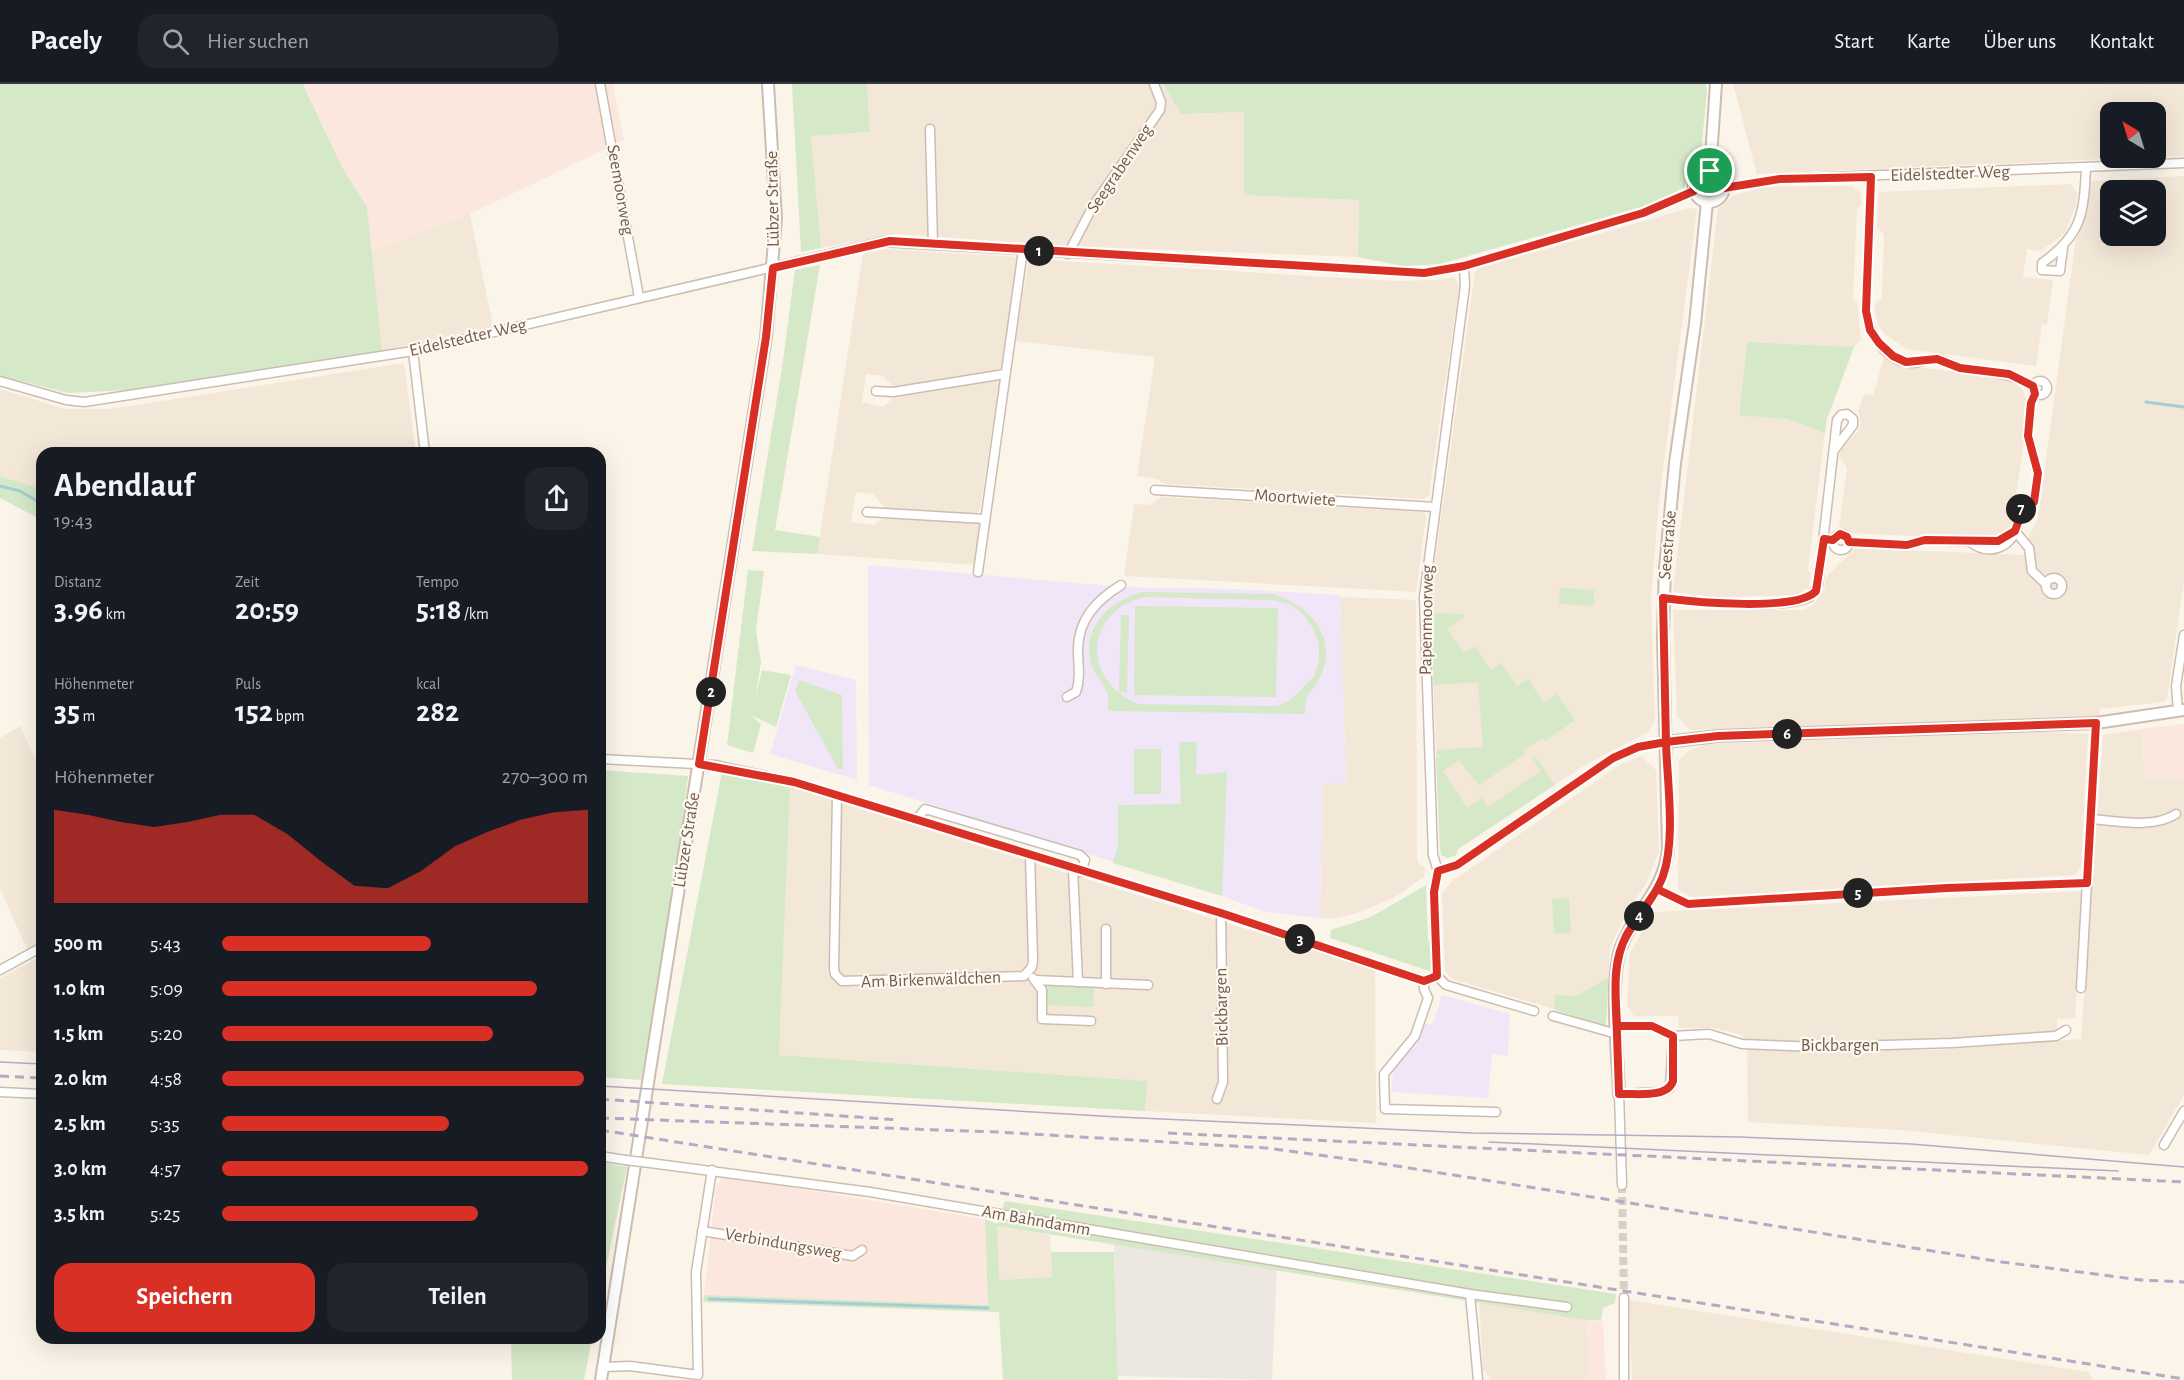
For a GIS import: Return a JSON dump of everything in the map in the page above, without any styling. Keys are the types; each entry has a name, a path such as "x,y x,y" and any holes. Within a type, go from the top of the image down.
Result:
{"street":[{"name":"Seemoorweg","path":"600,84 639,297"},
{"name":"Lübzer Straße","path":"601,1380 764,347 773,268 775,174 768,84"},
{"name":"Seegrabenweg","path":"1068,254 1093,206 1160,110 1161,102 1154,84"},
{"path":"1710,171 1716,84"},
{"path":"930,129 933,244"},
{"name":"Eidelstedter Weg","path":"1724,188 1780,179 2180,164"},
{"path":"2064,248 2079,222 2083,208 2086,167"},
{"path":"1710,171 1721,177 1724,188 1718,199 1707,202 1701,200 1694,191 1695,179 1710,171"},
{"path":"1828,540 1840,534 1847,537 1849,542 1907,545 1925,540 1970,543 1980,549 1993,550 2010,539 2015,531 2021,508 2034,502 2038,473 2028,436 2034,390 2009,374 1960,368 1937,359 1906,362 1893,356 1879,343 1870,330 1866,311 1871,177"},
{"name":"Eidelstedter Weg","path":"0,381 66,400 106,401 413,351 881,242 1409,273 1436,272 1464,266 1643,213 1694,191"},
{"name":"Seestraße","path":"1622,1185 1617,963 1626,935 1664,875 1669,842 1663,598 1674,463 1695,324 1707,202"},
{"path":"978,572 1023,250"},
{"name":"Papenmoorweg","path":"1437,976 1434,892 1438,871 1433,855 1424,605 1435,507 1463,307 1464,266"},
{"path":"413,351 424,447"},
{"path":"876,391 893,392 1005,374"},
{"path":"1663,598 1716,603 1803,601 1816,591 1828,540 1834,449"},
{"name":"Moortwiete","path":"1155,490 1435,507"},
{"path":"867,512 985,519"},
{"path":"2015,531 2029,549 2032,571 2046,584"},
{"path":"1068,697 1076,692 1079,681 1078,647 1083,623 1094,604 1121,585"},
{"path":"1438,871 1457,865 1613,758 1638,747 1718,736 2096,723 2181,710 2176,686 2184,635"},
{"path":"2081,988 2096,723"},
{"path":"606,759 699,764 794,782 1077,871 1221,913 1424,981 1437,976 1446,986 1534,1011"},
{"name":"Am Birkenwäldchen","path":"837,795 834,968 838,978 848,983 1017,977 1028,972"},
{"path":"917,819 925,809 1080,855 1085,860 1077,871 1078,982"},
{"path":"2091,819 2146,822 2169,818 2176,814"},
{"path":"1030,855 1033,960 1028,972 1042,990 1042,1019 1091,1021"},
{"path":"1657,889 1688,904 1947,888 2087,886"},
{"name":"Bickbargen","path":"1217,1099 1223,1082 1221,913"},
{"path":"1106,929 1106,984"},
{"path":"0,970 36,950"},
{"path":"1035,980 1148,985"},
{"path":"1424,981 1424,989 1428,998 1415,1036 1384,1074 1385,1109 1496,1112"},
{"name":"Bickbargen","path":"1553,1016 1617,1030 1652,1026 1673,1036 1709,1034 1742,1044 1820,1047 1952,1043 2056,1036 2066,1030"},
{"path":"1619,1094 1663,1092 1670,1088 1673,1081 1673,1036"},
{"path":"0,1092 36,1094"},
{"path":"2164,1145 2184,1111"},
{"name":"Am Bahndamm","path":"606,1157 870,1192 1470,1294 1567,1307"},
{"name":"Verbindungsweg","path":"603,1367 630,1366 698,1377 696,1281 712,1170"},
{"name":"Verbindungsweg","path":"702,1231 854,1256 862,1250"},
{"path":"1470,1294 1478,1380"},
{"path":"1624,1298 1624,1380"}],"shaded area":[{"path":"304,84 613,84 624,140 470,214 371,251 367,207 342,167"},
{"path":"867,84 1163,84 1181,114 1244,112 1245,195 1359,200 1358,257 1066,246 897,234 821,248 811,136 870,132"},
{"path":"1733,84 2184,84 2184,156 2166,157 2166,102 2100,102 2100,159 1757,174"},
{"path":"2184,176 2184,581 2167,699 2163,702 2100,709 2099,717 1690,730 1677,716 1673,610 1804,610 1813,605 1824,590 1826,577 1855,548 2026,555 2028,538 2038,518 2076,238 2087,212 2090,184 2093,181 2100,181 2100,246 2166,246 2166,180 2111,180"},
{"path":"2071,184 2077,192 2076,206 2065,233 2041,251 2027,249 2023,277 2053,280 2047,325 2042,324 2036,366 1906,349 1885,334 1878,325 1874,305 1882,297 1884,235 1877,227 1879,192"},
{"path":"1852,186 1861,194 1861,205 1857,208 1853,299 1857,302 1861,340 1854,347 1747,342 1739,414 1787,419 1825,433 1808,570 1811,574 1809,587 1797,595 1714,597 1673,592 1718,208 1734,195 1766,187"},
{"path":"1689,208 1697,209 1659,500 1651,597 1655,721 1647,733 1588,763 1458,849 1456,855 1443,857 1440,848 1430,598 1475,272 1479,268"},
{"path":"470,214 493,326 382,351 371,251"},
{"path":"885,249 1019,257 1002,366 995,372 894,387 883,376 866,374 862,402 883,407 895,396 993,379 999,383 980,510 973,515 885,508 873,494 856,492 851,522 874,525 885,517 979,523 981,526 976,565 817,554 863,254"},
{"path":"1029,259 1395,281 1454,277 1459,286 1429,495 1424,499 1166,484 1157,479 1137,476 1155,357 1015,341"},
{"path":"1884,357 1908,366 2006,378 2022,388 2029,406 2012,524 2008,532 1990,540 1850,533 1839,528 1847,468 1839,456 1842,448 1859,430 1861,421 1858,412 1864,394 1873,395"},
{"path":"404,363 415,447 36,447 36,487 0,476 0,389 65,409 111,409"},
{"path":"1161,497 1423,512 1426,516 1416,592 1124,576 1134,504 1150,505"},
{"path":"868,565 1123,587 1236,589 1340,595 1346,783 1322,784 1320,918 1265,912 1222,896 869,785"},
{"path":"1340,597 1416,600 1417,862 1425,867 1424,877 1392,899 1354,914 1330,919 1320,918 1322,783 1346,782"},
{"path":"796,665 856,680 857,780 770,754"},
{"path":"2184,724 2184,779 2144,777 2143,729"},
{"path":"20,726 36,760 36,945 27,949 0,889 0,738"},
{"path":"2143,729 2144,777 2184,779 2184,1095 2149,1155 1901,1130 1748,1122 1747,1049 1936,1050 2081,1039 2103,735"},
{"path":"2048,732 2088,734 2081,867 2075,875 1691,897 1678,890 1679,760 1691,749 1709,744"},
{"path":"1641,756 1656,770 1659,852 1647,882 1625,916 1610,947 1606,1025 1603,1027 1554,1009 1452,979 1445,971 1442,894 1451,882 1619,765"},
{"path":"790,787 1375,969 1376,1123 1145,1111 1146,1081 779,1055"},
{"path":"2083,891 2075,1018 2057,1019 2057,1033 1865,1043 1743,1040 1743,1035 1713,1028 1679,1028 1678,1016 1634,1016 1627,1006 1630,953 1654,912"},
{"path":"36,959 36,1052 0,1050 0,978"},
{"path":"1442,995 1510,1014 1508,1056 1492,1054 1488,1098 1392,1092 1393,1069 1417,1044 1425,1024 1433,1024"},
{"path":"723,1176 985,1219 988,1305 704,1295 716,1186"},
{"path":"996,1226 1050,1235 1052,1277 998,1280"},
{"path":"1114,1244 1277,1269 1272,1380 1118,1376"},
{"path":"1629,1300 2088,1372 2093,1380 1632,1380"},
{"path":"1479,1301 1587,1320 1589,1380 1491,1380 1483,1369"},
{"path":"1587,1320 1603,1321 1606,1380 1589,1380"}],"green space":[{"path":"0,84 303,84 342,167 367,207 382,351 132,390 68,393 0,376"},
{"path":"792,84 867,84 870,132 811,136 821,248 801,252"},
{"path":"1163,84 1706,84 1707,90 1700,164 1690,172 1684,188 1641,207 1440,264 1403,266 1358,257 1359,200 1244,195 1244,112 1181,114"},
{"path":"820,265 775,530 820,537 817,554 752,551 782,368 795,270"},
{"path":"1747,342 1854,347 1827,419 1825,433 1787,419 1739,415"},
{"path":"0,476 36,487 36,517 0,498"},
{"path":"748,570 764,571 756,630 761,662 755,699 762,670 791,675 776,727 751,715 761,724 753,753 727,745"},
{"path":"1560,588 1594,590 1594,606 1559,604"},
{"path":"1142,592 1273,594 1299,606 1318,626 1324,638 1326,652 1318,681 1307,697 1305,714 1108,711 1107,692 1091,663 1090,638 1101,617 1110,608","holes":["1144,597 1271,600 1290,604 1303,614 1313,628 1319,644 1319,661 1314,676 1292,699 1277,706 1138,704 1120,693 1107,679 1099,664 1097,648 1101,632 1109,617 1124,605"]},
{"path":"1135,606 1278,608 1276,697 1134,695"},
{"path":"1430,613 1463,614 1464,617 1447,629 1464,653 1475,646 1491,670 1501,663 1517,686 1528,679 1544,703 1557,694 1575,720 1545,741 1542,738 1523,751 1525,754 1479,785 1459,760 1443,771 1467,808 1482,798 1488,807 1541,771 1532,757 1535,756 1555,785 1458,849 1456,855 1448,858 1441,855 1440,848 1436,757 1443,756 1437,755 1437,750 1483,747 1478,682 1433,685"},
{"path":"1121,615 1129,615 1127,693 1119,692"},
{"path":"799,680 842,695 843,769 838,769 795,691"},
{"path":"1179,742 1197,742 1196,775 1227,772 1222,896 1113,863 1118,846 1118,805 1181,804"},
{"path":"1134,749 1161,749 1161,794 1134,794"},
{"path":"606,770 688,776 672,904 641,1080 606,1077"},
{"path":"722,772 790,787 779,1055 1147,1081 1145,1111 662,1084"},
{"path":"1426,885 1428,940 1434,956 1429,971 1330,938 1331,930 1371,917"},
{"path":"1569,898 1571,933 1554,934 1552,899"},
{"path":"1608,978 1606,1025 1603,1027 1554,1009 1555,995 1576,996"},
{"path":"1047,985 1094,987 1093,1007 1046,1005"},
{"path":"606,1163 627,1167 606,1268"},
{"path":"1005,1201 1616,1294 1615,1303 1603,1308 1601,1320 1587,1320 997,1226 999,1280 1052,1277 1051,1252 1114,1252 1118,1380 1003,1380 999,1312 703,1302 704,1295 988,1305 985,1219 997,1224"},
{"path":"511,1344 591,1344 584,1380 512,1380"}],"waterway":[{"path":"2146,402 2184,407"},
{"path":"0,486 20,491 36,500"},
{"path":"709,1299 988,1308"}],"tunnel":[{"path":"1622,1185 1624,1298"}],"tram line":[{"path":"0,1062 36,1064"},
{"path":"606,1086 1118,1117 1472,1133 1740,1137 1911,1144 2184,1167"},
{"path":"1489,1142 2118,1171"}],"railway":[{"path":"0,1076 36,1078"},
{"path":"606,1099 899,1120"},
{"path":"606,1118 997,1132 1267,1148 1384,1164 2002,1262 2141,1280 2184,1282"},
{"path":"606,1131 2184,1379"},
{"path":"1168,1133 2184,1182"}],"route":[{"path":"1710,171 1704,172 1695,179 1694,191 1662,207 1464,266 1436,272 1318,269 890,241 773,268 766,337 699,764 715,765 794,782 1221,913 1424,981 1427,977 1437,976 1434,892 1438,871 1457,865 1613,758 1638,747 1666,742 1669,837 1664,875 1626,935 1620,949 1616,978 1617,1026 1652,1026 1665,1030 1673,1036 1673,1081 1670,1088 1663,1092 1619,1094 1617,1034 1616,978 1617,963 1620,949 1626,935 1657,889 1679,902 1688,904 1947,888 2087,883 2096,723 1718,736 1666,742 1663,598 1716,603 1803,601 1816,591 1824,539 1833,540 1838,534 1843,534 1849,542 1898,545 1925,540 1970,543 1998,541 2015,531 2020,512 2024,506 2034,502 2038,473 2028,444 2031,403 2035,394 2033,386 2009,374 1968,367 1960,368 1950,362 1937,359 1927,358 1918,362 1906,362 1887,352 1870,330 1865,301 1871,177 1753,181 1724,188 1721,177 1710,171"}]}
